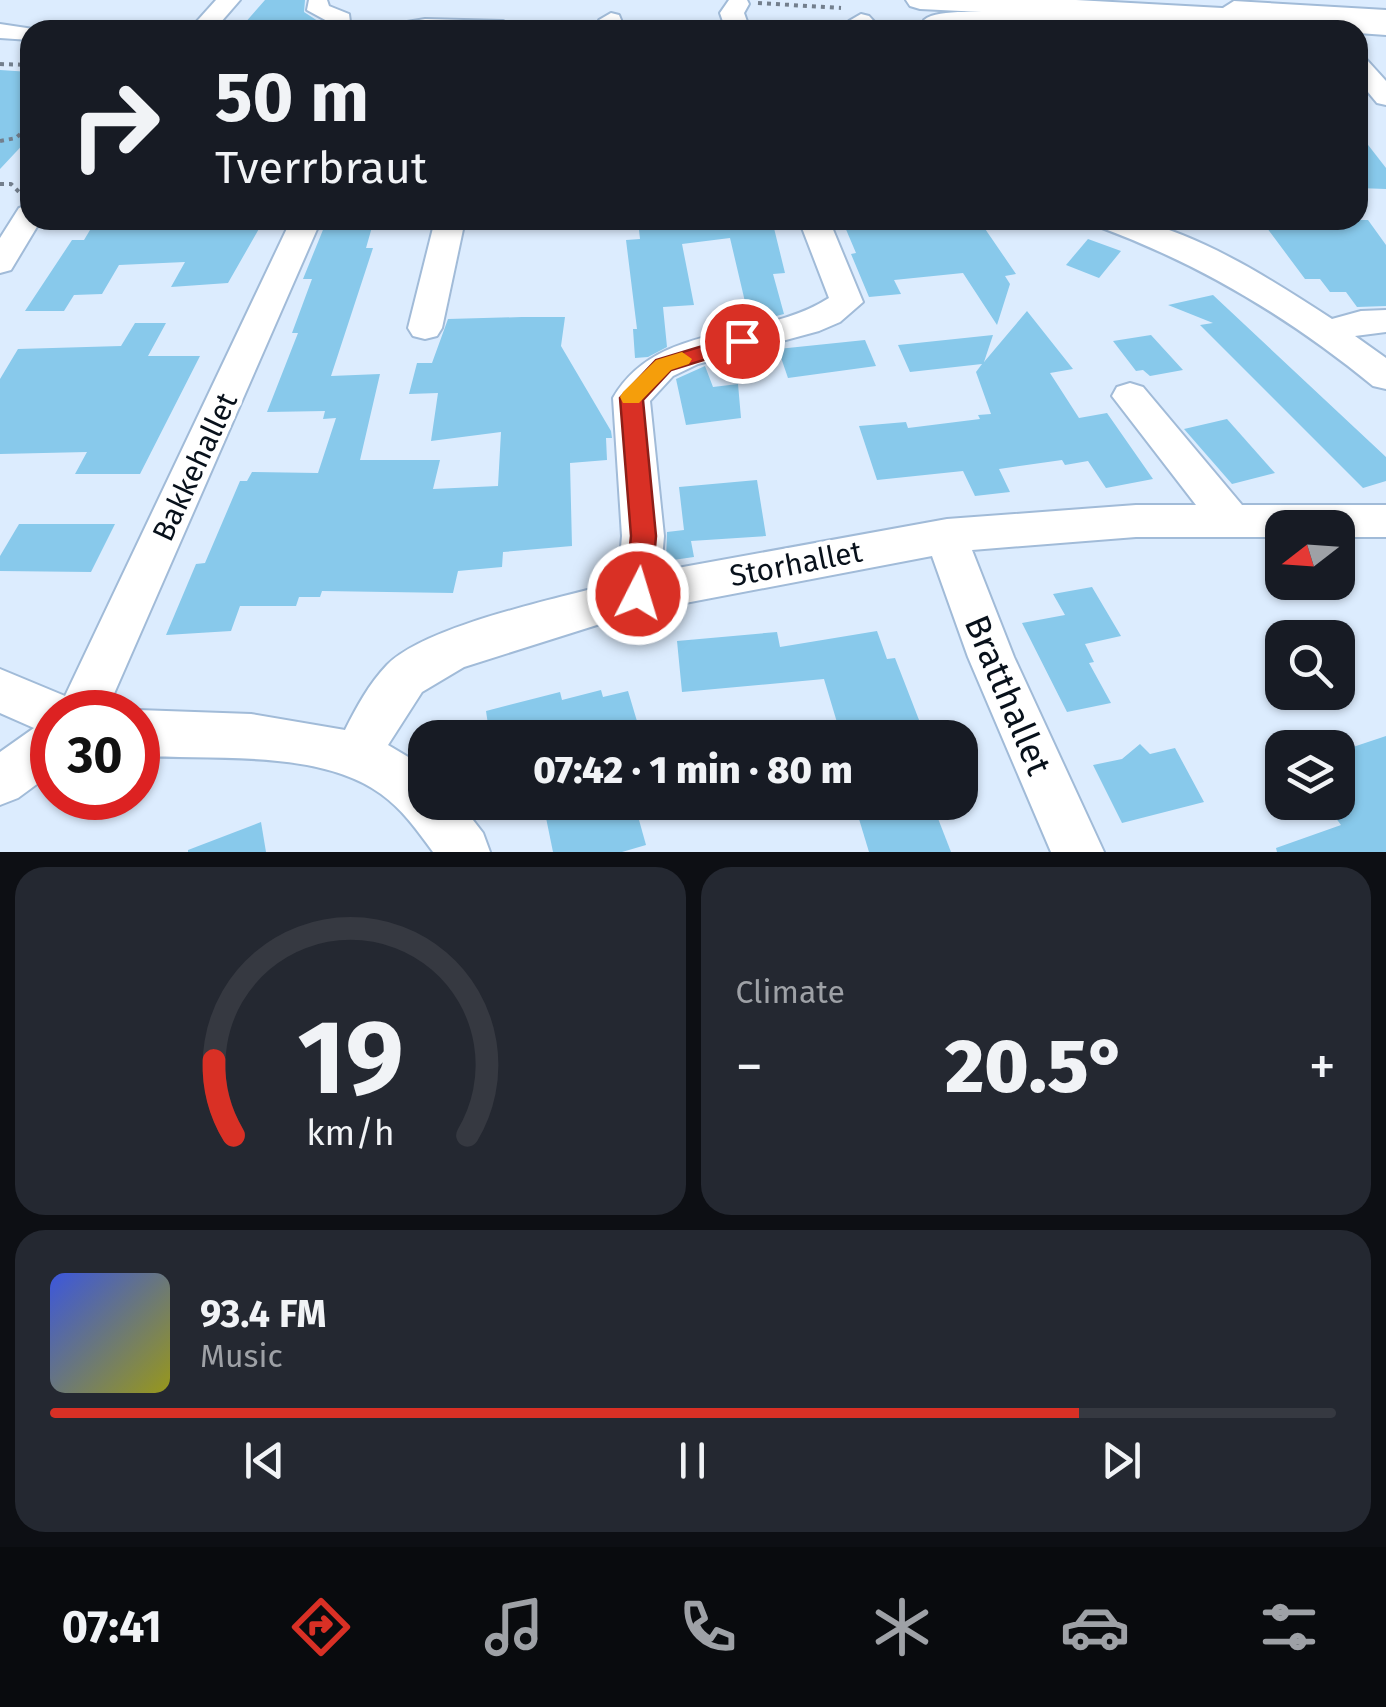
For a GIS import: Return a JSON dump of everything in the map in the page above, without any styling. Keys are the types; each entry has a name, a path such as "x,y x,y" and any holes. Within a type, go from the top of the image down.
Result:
{"main road":[{"path":"1278,0 1386,7"},
{"path":"928,10 1214,20"}],"street":[{"path":"211,20 229,0"},
{"path":"1106,0 1386,18"},
{"path":"318,4 318,10 342,20"},
{"path":"928,10 970,20"},
{"path":"1004,20 1010,16 1060,20"},
{"path":"0,263 20,207"},
{"name":"Bakkehallet","path":"92,690 301,230"},
{"path":"425,328 448,230"},
{"path":"638,594 643,536 631,398 664,365 813,319 842,306 846,302 844,292 818,230"},
{"path":"1163,230 1330,332 1386,377"},
{"path":"1330,332 1361,322 1386,321"},
{"path":"1130,396 1232,521"},
{"name":"Storhallet","path":"360,754 378,713 416,670 451,651 638,594 947,536 1136,522 1386,521"},
{"name":"Bratthallet","path":"947,536 965,595 1008,702 1078,852"},
{"path":"0,690 30,704"},
{"path":"160,734 304,743 360,754 408,788"},
{"path":"0,782 30,760"},
{"path":"440,820 464,852"}],"path":[{"path":"0,64 20,64"},
{"path":"0,74 11,64"},
{"path":"0,184 11,184 20,207"}],"building":[{"path":"265,0 305,0 304,12 316,20 248,20"},
{"path":"0,70 20,71 20,148 0,169"},
{"path":"1368,145 1386,168 1386,189 1368,188"},
{"path":"1368,220 1386,245 1386,306 1357,307 1346,292 1330,292 1320,279 1305,279 1268,230 1368,230"},
{"path":"90,230 258,230 228,283 171,287 185,262 119,265 102,294 74,295 64,311 25,311 72,240 84,240"},
{"path":"323,230 371,230 366,248 373,248 331,376 380,374 360,460 440,460 433,489 498,486 501,432 431,441 438,393 409,394 417,363 432,363 448,319 565,317 561,346 611,431 612,438 606,438 607,460 570,463 572,546 503,552 502,567 458,571 453,593 322,591 320,597 299,597 296,606 240,606 231,631 166,635 196,564 205,563 240,481 247,481 252,472 318,473 336,418 323,419 325,411 267,412 298,333 292,333 312,279 303,279"},
{"path":"639,230 774,230 785,273 773,274 784,314 750,323 730,238 682,244 694,305 663,307 667,347 648,357 635,358 633,329 637,329 626,240 640,239"},
{"path":"846,230 986,230 1016,274 1005,276 1010,284 997,325 963,273 894,280 901,294 869,297 851,254 856,253"},
{"path":"1088,239 1121,251 1099,278 1066,265"},
{"path":"1213,295 1386,457 1386,481 1363,488 1200,325 1213,323 1168,305"},
{"path":"1027,311 1073,369 1050,373 1079,418 1107,413 1153,479 1106,488 1088,461 1065,465 1062,460 999,469 1010,492 975,496 963,471 877,480 859,426 906,422 908,428 980,419 978,415 991,414 976,372 982,364 910,372 898,345 993,335 984,362"},
{"path":"135,323 166,323 148,356 200,356 140,474 75,474 87,452 0,454 0,379 18,349 121,346"},
{"path":"1151,335 1183,370 1150,376 1143,370 1136,371 1113,341"},
{"path":"865,340 876,366 788,378 778,349"},
{"path":"705,366 713,387 738,384 741,418 686,425 676,379"},
{"path":"1227,419 1275,473 1232,484 1184,429"},
{"path":"757,480 766,536 691,541 694,557 666,561 667,532 684,530 679,487"},
{"path":"19,524 115,524 91,572 0,571 0,556"},
{"path":"1092,587 1121,636 1085,644 1094,662 1089,663 1111,703 1067,712 1022,623 1065,615 1053,594"},
{"path":"877,631 887,659 895,658 919,720 836,720 824,679 682,692 677,641 777,632 780,647"},
{"path":"601,690 603,697 628,691 637,720 487,720 486,711 560,692 562,700"},
{"path":"1386,736 1386,852 1277,852 1276,848 1341,825 1337,820 1355,820 1355,746"},
{"path":"1140,744 1150,754 1175,748 1204,802 1122,823 1093,765 1122,759"},
{"path":"546,820 639,820 646,845 622,852 553,852"},
{"path":"859,820 939,820 951,852 869,852"},
{"path":"261,822 266,852 188,852 188,850"}],"slow traffic":[{"path":"631,397 664,365 682,359"}],"route":[{"path":"638,594 642,502 631,398 664,365 742,341"}]}
